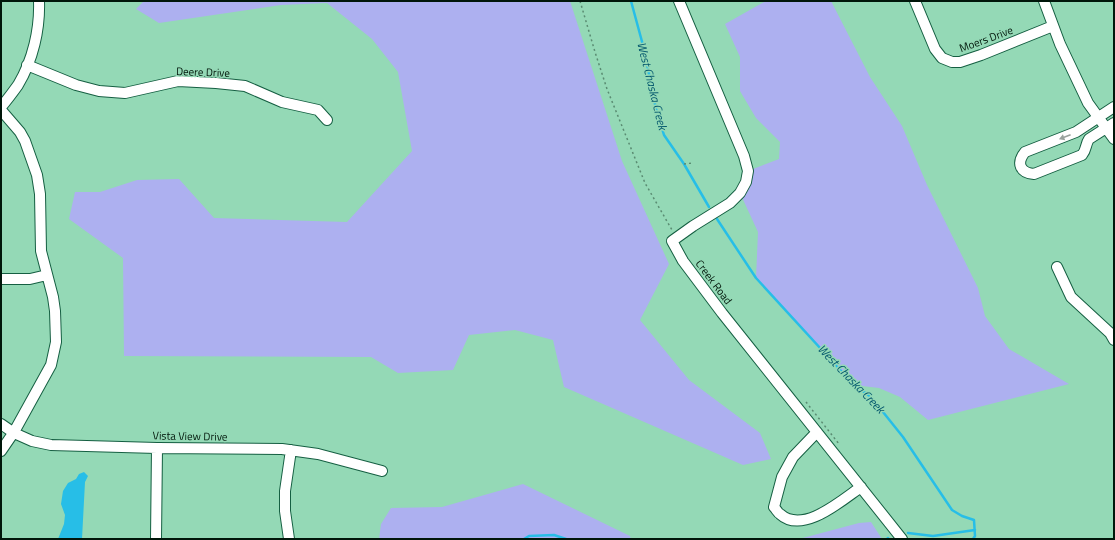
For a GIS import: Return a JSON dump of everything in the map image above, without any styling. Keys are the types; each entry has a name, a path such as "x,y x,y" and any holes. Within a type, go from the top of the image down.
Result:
{"street":[{"path":"1,451 14,432 51,365 56,342 56,311 41,251 40,194 35,166 20,132 1,109 18,84 27,65 35,42 38,26 38,1"},
{"path":"672,241 730,202 740,193 746,182 748,171 741,150 679,1"},
{"name":"Moers Drive","path":"915,1 935,49 942,58 952,62 960,62 981,55 1053,26"},
{"path":"1044,1 1060,44 1088,103 1098,117 1110,126 1114,139"},
{"name":"Deere Drive","path":"27,65 76,85 99,91 125,92 178,81 245,86 282,102 318,110 327,120"},
{"path":"1110,126 1089,139 1086,151 1082,155 1034,174 1029,174 1020,166 1021,156 1025,152 1076,132 1114,107"},
{"name":"Creek Road","path":"672,241 683,261 722,312 902,539"},
{"path":"1057,267 1071,297 1110,333 1114,340"},
{"path":"1,279 30,279 47,275"},
{"name":"Vista View Drive","path":"1,424 32,441 56,446 282,449 318,454 382,471"},
{"path":"817,432 793,457 782,477 774,506 780,514 790,520 810,519 820,515 861,487"},
{"path":"156,539 157,448"},
{"path":"289,539 285,491 291,450"}],"path":[{"path":"580,1 607,89 645,183 675,235 672,241"},
{"path":"684,164 692,163"}],"shaded area":[{"path":"144,1 570,1 622,161 669,264 640,320 689,380 760,433 771,459 743,465 564,387 553,340 515,330 469,335 453,370 398,373 371,357 124,356 123,258 69,219 75,192 100,192 137,180 179,179 214,218 347,222 412,151 398,72 372,39 327,3 281,5 159,23 136,9"},
{"path":"766,1 831,1 870,77 902,126 927,185 978,288 985,316 1009,349 1069,384 928,420 900,397 879,388 854,385 756,278 758,232 740,193 748,171 779,159 780,142 756,118 740,91 740,57 725,24"},
{"path":"84,472 88,476 85,482 82,539 58,539 64,524 65,515 61,504 63,491 68,483 76,479 79,474"},
{"path":"523,484 630,536 631,539 379,539 381,524 391,508 442,507"},
{"path":"871,522 882,539 799,539 859,523"}],"waterway":[{"name":"West Chaska Creek","path":"631,1 644,49 656,109 664,135 684,164 709,207"},
{"name":"West Chaska Creek","path":"717,219 756,278 854,385 871,397 903,437 952,510 962,516 974,520 975,536 973,539"},
{"path":"908,533 933,536 975,530"},
{"path":"524,539 529,536 554,535 566,539"}]}
